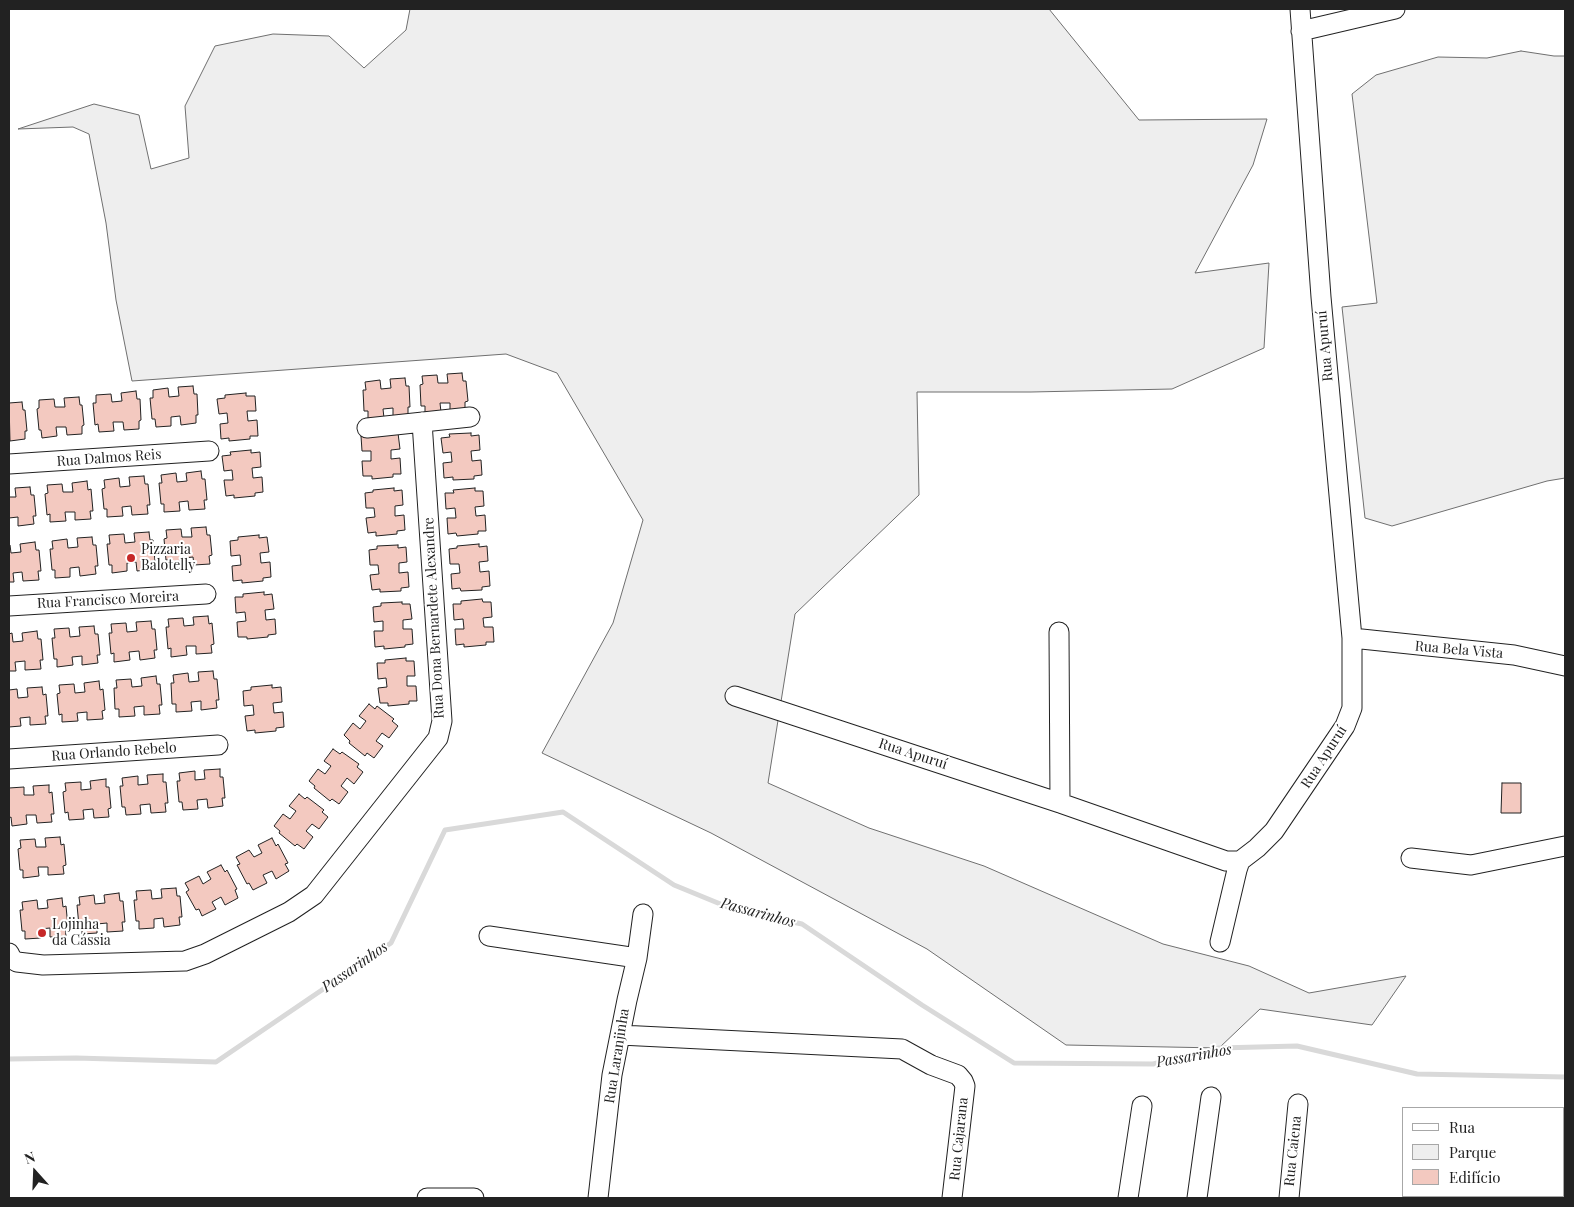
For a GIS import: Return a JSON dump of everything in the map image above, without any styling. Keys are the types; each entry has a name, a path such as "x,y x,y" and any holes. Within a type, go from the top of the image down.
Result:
{"street":[{"name":"Rua Apuruí","path":"735,696 1060,802 1213,858 1226,861 1240,861 1258,848 1274,831 1345,726 1352,708 1352,638 1320,297 1300,9"},
{"path":"1301,31 1394,9"},
{"path":"367,428 470,416"},
{"name":"Rua Dona Bernardete Alexandre","path":"9,953 12,959 17,962 42,965 185,961 205,954 289,912 314,895 438,738 442,721 422,422"},
{"name":"Rua Dalmos Reis","path":"9,464 210,451"},
{"name":"Rua Francisco Moreira","path":"9,606 206,594"},
{"path":"1059,632 1060,802"},
{"name":"Rua Bela Vista","path":"1352,638 1514,655 1565,666"},
{"name":"Rua Orlando Rebelo","path":"9,759 218,745"},
{"path":"1411,858 1471,865 1565,846"},
{"path":"1220,942 1240,861"},
{"name":"Rua Laranjinha","path":"598,1198 612,1075 637,958 644,914"},
{"path":"488,936 637,958"},
{"name":"Rua Cajarana","path":"620,1036 902,1049 931,1065 958,1075 965,1086 952,1198"},
{"path":"1197,1198 1211,1097"},
{"name":"Rua Caiena","path":"1289,1198 1298,1104"},
{"path":"1128,1198 1142,1106"},
{"path":"430,1198 474,1198"}],"green space":[{"path":"410,9 1049,9 1139,120 1267,119 1253,165 1195,273 1269,263 1264,348 1172,389 917,392 919,495 795,614 768,783 869,828 984,866 1163,944 1249,966 1309,993 1406,976 1372,1025 1260,1009 1219,1048 1066,1045 927,949 711,833 542,753 613,623 643,520 557,373 506,354 132,381 116,300 106,223 89,134 73,127 18,129 94,104 139,115 151,169 189,158 185,106 215,46 273,34 329,36 364,68 406,30"},
{"path":"1521,51 1565,56 1565,478 1547,481 1392,526 1365,518 1342,307 1377,303 1352,94 1376,75 1438,57 1487,58"}],"building":[{"path":"462,373 463,381 466,381 468,401 465,402 465,410 450,411 450,403 440,403 441,412 425,414 425,406 421,406 420,385 423,384 422,376 437,375 438,383 448,383 447,374"},
{"path":"405,378 406,386 409,386 410,407 408,407 408,415 393,417 393,408 383,409 384,418 368,419 368,411 364,411 363,390 366,390 365,382 380,380 381,389 391,388 390,379"},
{"path":"193,386 194,394 197,394 198,415 196,415 196,423 181,425 180,416 171,417 171,426 156,427 155,419 152,419 150,398 153,398 153,390 168,388 169,397 179,396 178,387"},
{"path":"136,391 137,399 140,399 141,420 139,421 139,429 124,430 123,422 113,422 114,431 99,432 98,424 95,425 93,403 96,403 96,395 111,394 112,402 122,401 121,393"},
{"path":"246,393 246,396 255,396 256,411 247,411 248,421 257,420 258,436 250,436 250,439 229,441 229,438 221,439 220,424 228,423 227,413 219,414 217,399 225,398 225,395"},
{"path":"79,397 80,405 82,405 84,425 82,426 82,434 67,435 66,427 56,427 57,436 42,438 41,430 39,430 37,409 39,408 39,400 54,399 55,407 65,407 64,398"},
{"path":"22,402 23,410 25,410 27,431 25,431 25,439 10,441 9,403"},
{"path":"398,433 400,449 391,450 391,459 400,458 401,474 393,474 393,477 372,479 372,476 363,476 362,461 371,461 371,451 362,451 361,436"},
{"path":"471,433 471,436 479,435 480,450 471,451 472,461 481,460 482,475 474,476 474,479 453,480 453,477 444,478 443,463 452,462 451,452 443,453 441,438 450,437 449,434"},
{"path":"251,450 251,453 260,452 261,467 252,468 253,478 262,477 263,492 255,493 255,496 234,498 234,495 226,496 224,480 233,480 232,470 224,471 222,456 231,455 230,452"},
{"path":"201,471 202,479 205,479 207,500 204,500 205,509 189,510 188,501 179,502 180,511 164,512 164,504 161,504 159,483 162,483 161,475 176,473 177,482 187,481 186,473"},
{"path":"144,476 145,484 148,484 150,505 147,505 148,514 132,515 131,506 122,507 123,516 107,517 107,509 104,509 102,489 105,488 104,480 119,478 120,487 130,486 129,477"},
{"path":"87,481 88,490 91,489 93,511 90,511 91,519 75,520 75,512 65,512 66,521 50,522 50,514 47,515 45,494 48,493 47,485 62,484 63,492 73,492 72,483"},
{"path":"30,487 31,495 34,495 36,516 33,516 34,524 18,526 18,517 9,518 9,497 16,497 15,488"},
{"path":"394,488 394,491 402,490 403,505 395,506 395,516 404,515 405,530 397,531 397,534 376,536 376,532 368,533 366,518 375,517 374,508 366,508 365,493 373,492 373,490"},
{"path":"475,488 475,491 483,491 484,506 475,507 476,516 485,515 486,531 478,531 478,534 457,536 456,533 448,534 447,518 456,518 455,508 446,509 445,493 454,493 453,490"},
{"path":"206,527 207,535 210,535 212,555 209,556 210,564 194,565 193,557 184,558 184,566 169,568 168,560 166,560 164,539 167,538 166,530 181,529 182,537 192,537 191,528"},
{"path":"149,532 150,540 153,540 155,561 152,561 153,569 137,571 136,562 127,563 127,571 112,573 112,565 109,565 107,544 110,544 109,535 124,534 125,543 135,542 134,533"},
{"path":"259,535 259,538 267,537 269,552 260,553 261,563 270,562 271,577 263,578 263,581 242,583 242,580 233,581 232,566 241,565 240,555 231,556 230,541 238,540 238,537"},
{"path":"92,537 93,545 96,545 98,566 95,566 96,574 80,576 79,567 70,568 70,577 55,578 55,570 52,570 50,549 53,549 52,541 67,539 68,548 78,547 77,538"},
{"path":"35,542 36,550 39,550 41,571 38,571 39,580 23,581 22,572 13,573 14,582 9,582 9,545 11,553 21,552 20,544"},
{"path":"479,544 479,547 487,546 488,561 479,562 480,572 489,571 490,586 482,587 482,590 461,591 460,588 452,589 451,574 460,573 459,564 450,564 449,549 457,548 457,546"},
{"path":"398,545 398,548 406,547 407,562 399,563 399,573 408,572 409,587 401,588 401,591 380,592 380,589 372,590 370,575 379,574 378,565 370,565 369,550 377,549 377,546"},
{"path":"264,592 264,595 272,594 274,609 265,610 266,620 275,619 276,634 268,635 268,637 247,639 247,637 238,637 237,622 246,621 245,612 236,613 235,597 243,597 243,594"},
{"path":"482,599 483,602 491,602 492,617 483,618 484,627 493,627 494,642 486,642 486,645 464,647 464,644 456,645 455,629 464,629 463,619 454,620 453,604 461,604 461,601"},
{"path":"402,602 402,604 410,604 412,619 403,620 403,629 412,629 413,644 405,645 405,647 384,649 384,646 375,647 374,631 383,631 383,621 374,622 373,607 381,606 381,603"},
{"path":"208,616 209,624 212,623 214,644 211,645 212,653 196,654 196,646 186,646 187,655 171,657 171,648 168,649 166,627 169,627 168,619 183,618 184,626 194,625 193,617"},
{"path":"151,621 152,629 155,629 157,650 154,650 155,658 140,660 139,651 129,652 130,660 114,662 114,653 111,654 109,633 112,633 111,624 126,623 127,632 137,631 136,622"},
{"path":"94,626 95,634 98,634 100,655 97,655 98,663 82,665 82,656 72,657 73,665 57,667 57,659 54,659 52,638 55,638 54,629 69,628 70,637 80,636 79,627"},
{"path":"37,631 38,639 41,639 43,660 40,660 41,669 25,670 25,661 15,662 16,671 9,671 9,634 12,633 13,642 23,641 22,633"},
{"path":"406,658 406,661 414,661 415,676 407,676 407,686 416,686 417,701 409,701 409,704 388,706 388,703 380,703 378,688 387,687 386,678 378,679 377,663 385,663 385,660"},
{"path":"213,671 214,679 217,679 219,700 216,700 217,708 201,710 201,701 191,702 192,711 176,712 176,704 172,704 171,683 174,683 173,675 188,673 189,682 199,681 198,672"},
{"path":"156,676 157,684 160,684 162,705 159,705 160,714 144,715 144,706 134,707 135,716 119,717 119,709 115,709 114,688 117,688 116,680 131,679 132,687 142,686 141,678"},
{"path":"99,681 100,690 103,689 105,710 102,711 103,719 87,720 87,712 77,713 78,721 62,722 62,714 59,715 57,694 60,693 59,685 74,684 75,693 85,692 84,683"},
{"path":"272,685 272,688 281,687 282,702 273,703 274,713 283,712 284,727 276,728 276,731 255,733 255,730 247,731 245,716 254,715 253,705 244,706 243,691 251,690 251,687"},
{"path":"42,687 43,695 46,694 48,716 45,716 46,724 30,725 30,717 20,718 21,726 9,727 9,690 17,689 18,698 28,697 27,688"},
{"path":"369,704 375,709 377,706 394,719 392,721 398,726 389,738 382,733 376,741 383,746 374,758 367,753 365,756 349,743 350,741 344,735 353,723 360,729 366,721 359,716"},
{"path":"333,749 340,754 342,752 359,764 357,767 363,772 354,784 347,778 341,786 348,792 339,804 332,799 330,801 314,788 315,786 309,781 318,769 325,774 331,766 324,761"},
{"path":"220,769 220,777 223,777 225,798 222,798 223,806 208,808 207,799 197,800 198,809 183,810 182,802 179,802 177,781 180,781 179,773 195,771 195,780 205,779 204,770"},
{"path":"163,774 163,782 166,782 168,803 165,803 166,812 151,813 150,804 140,805 141,814 126,815 125,807 122,807 120,786 123,786 122,778 138,776 138,785 148,784 147,775"},
{"path":"106,779 106,787 109,787 111,808 108,809 109,817 94,818 93,809 83,810 84,819 69,820 68,812 65,813 63,792 66,791 65,783 81,782 81,790 91,789 90,781"},
{"path":"1502,783 1521,783 1521,813 1501,813"},
{"path":"49,785 49,793 52,792 54,814 51,814 52,822 37,823 36,815 26,815 27,824 12,826 11,817 9,818 9,788 24,787 24,795 34,795 33,786"},
{"path":"299,794 305,799 307,797 324,810 322,812 328,817 319,829 312,824 306,831 313,837 304,849 297,844 295,846 279,833 280,831 274,826 283,814 290,819 296,811 289,806"},
{"path":"60,837 61,845 64,844 66,865 63,866 64,874 48,875 48,867 38,867 39,876 23,878 23,870 20,870 18,849 21,848 20,840 35,839 36,847 46,847 45,838"},
{"path":"272,838 276,846 278,844 288,863 285,864 289,871 276,879 272,871 263,875 267,883 253,890 249,883 247,884 237,865 240,864 236,857 249,850 254,857 262,853 258,845"},
{"path":"221,865 225,872 227,870 237,889 235,890 238,898 225,905 221,897 212,902 216,909 202,916 199,909 196,910 186,892 189,890 185,883 199,876 203,884 211,879 207,872"},
{"path":"176,888 177,896 180,896 182,917 179,917 180,925 164,927 163,918 154,919 154,928 139,929 139,921 136,921 134,900 137,900 136,891 151,890 152,899 162,898 161,889"},
{"path":"119,893 120,901 123,901 125,922 122,922 123,931 107,932 107,923 97,924 97,933 82,934 82,926 79,926 77,905 80,905 79,897 94,895 95,904 105,903 104,895"},
{"path":"62,898 63,907 66,906 68,927 65,927 66,936 50,937 50,928 40,929 41,938 25,939 25,931 22,931 20,910 23,910 22,902 37,900 38,909 48,908 47,900"}],"waterway":[{"name":"Passarinhos","path":"9,1059 76,1058 216,1062 391,943 445,830 563,812 674,885 735,910 802,924 922,1005 1014,1063 1153,1064 1219,1048 1297,1046 1417,1074 1565,1077"}],"place":[{"name":"Pizzaria Balotelly","path":"131,558"},
{"name":"Lojinha da Cássia","path":"42,933"}]}
